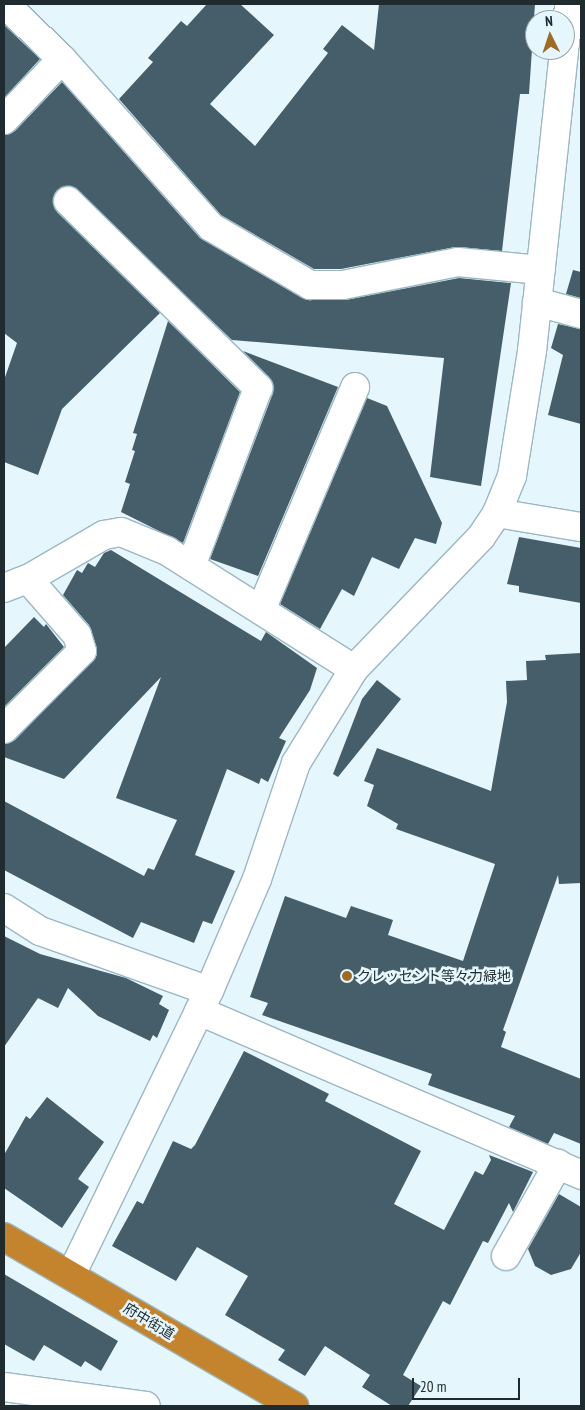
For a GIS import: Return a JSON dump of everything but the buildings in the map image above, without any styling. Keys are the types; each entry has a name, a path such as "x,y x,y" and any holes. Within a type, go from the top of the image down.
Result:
{"highway":[{"name":"府中街道","path":"4,1237 294,1406"}],"street":[{"path":"10,6 62,59 211,227 310,285 343,286 458,262 541,270"},
{"path":"4,120 62,59"},
{"path":"71,1275 204,1001 257,879 296,763 354,669 481,537 498,513 512,476 538,302 563,60"},
{"path":"68,201 258,388 191,566"},
{"path":"538,302 581,314"},
{"path":"261,610 355,387"},
{"path":"498,513 581,527"},
{"path":"4,729 82,651 77,635 16,583 104,535 121,532 191,566 354,669"},
{"path":"4,908 40,931 204,1001 570,1169 506,1256"},
{"path":"4,1387 146,1406"}],"place":[{"name":"クレッセント等々力緑地","path":"347,976"}]}
